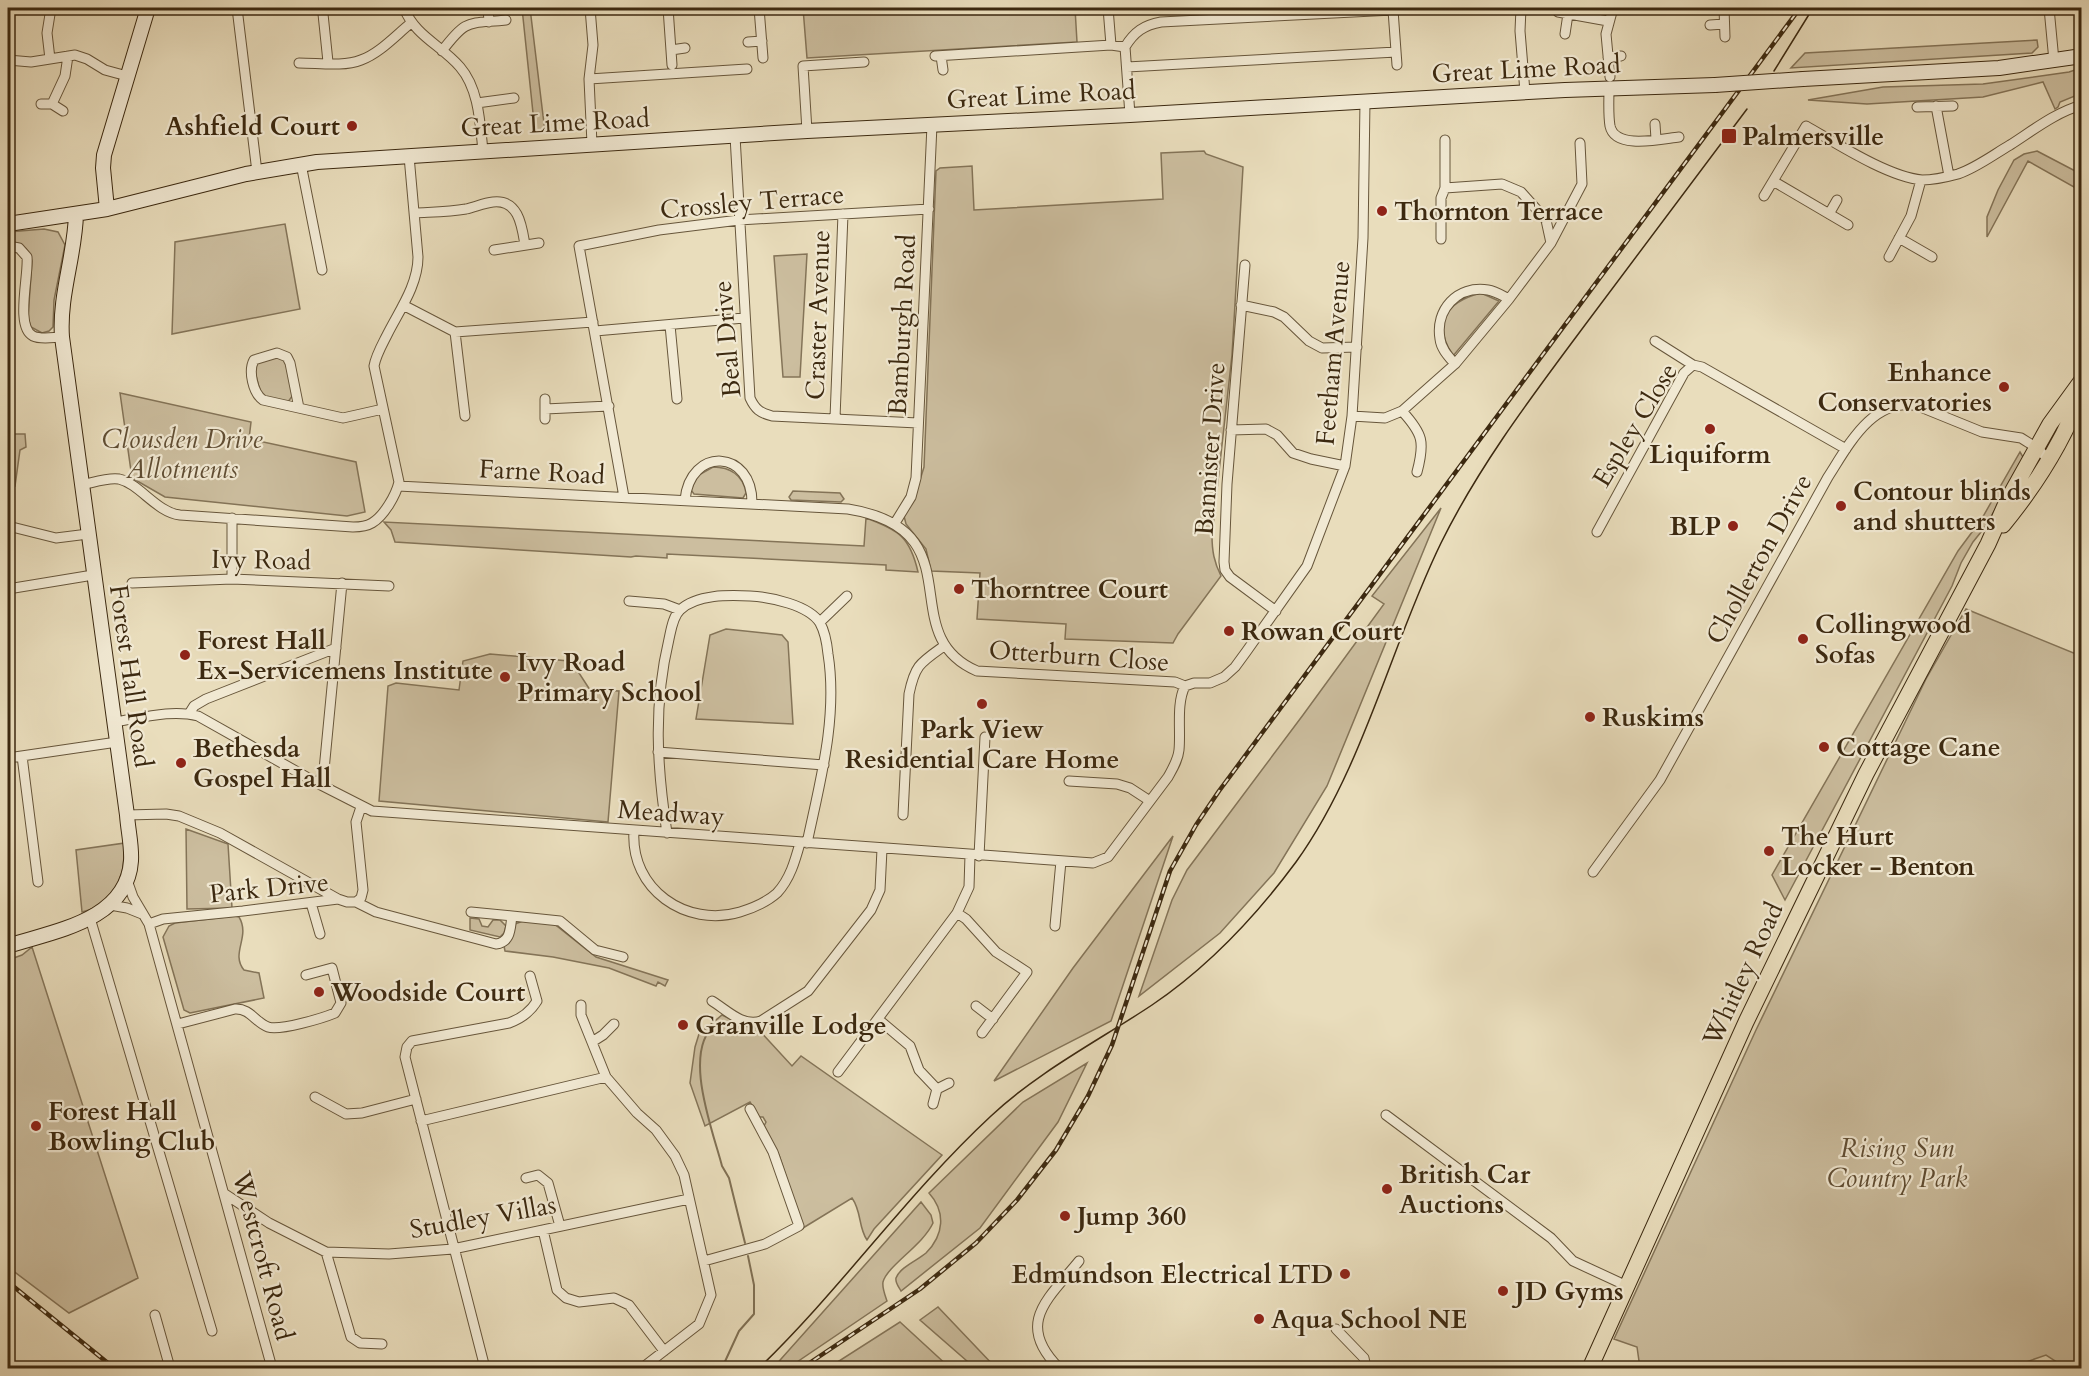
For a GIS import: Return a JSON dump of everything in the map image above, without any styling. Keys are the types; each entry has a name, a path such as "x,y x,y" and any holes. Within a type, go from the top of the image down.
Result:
{"main road":[{"path":"107,209 104,155 148,8"},
{"name":"Great Lime Road","path":"8,224 107,209 257,172 301,164 807,131 1525,92 1609,83 1715,85 1999,69 2082,56"},
{"path":"104,183 116,196 132,203"},
{"name":"Forest Hall Road","path":"8,946 90,918 110,905 120,894 127,880 131,860 127,815 62,337 62,310 75,242 76,214"},
{"path":"48,219 64,229 75,242"},
{"name":"Whitley Road","path":"1988,544 2012,513 2045,453 2070,394 2082,380"},
{"path":"2045,453 2044,446 2082,387"},
{"name":"Whitley Road","path":"1590,1368 1746,1022 1866,774 1988,544 2007,501 2066,428 2082,392"}],"street":[{"path":"50,59 47,33 51,8"},
{"path":"237,8 257,172"},
{"path":"404,8 411,23 462,69 471,84 477,103 483,151"},
{"path":"488,8 489,22"},
{"path":"590,8 592,45 589,79 592,144"},
{"path":"668,8 672,65"},
{"path":"759,8 763,58"},
{"path":"1108,8 1111,45"},
{"path":"1521,8 1520,31 1525,92"},
{"path":"1613,8 1608,21 1606,40 1610,127 1614,135 1620,140 1632,141 1679,137"},
{"path":"1724,8 1725,37"},
{"path":"2049,8 2054,61"},
{"path":"1130,115 1125,47 1131,37 1152,24 1393,10 1397,64"},
{"path":"1149,13 1152,24"},
{"path":"1565,34 1563,13 1608,21"},
{"path":"323,14 328,62"},
{"path":"442,51 463,26 506,20"},
{"path":"299,63 342,63 363,60 411,23"},
{"path":"1710,25 1724,24"},
{"path":"748,42 762,41"},
{"path":"943,70 938,56 1111,45 1125,47"},
{"path":"671,50 685,48"},
{"path":"1126,67 1396,52"},
{"path":"52,104 65,76 68,56"},
{"path":"8,60 23,62 81,56 105,70 127,76"},
{"path":"1608,57 1621,56"},
{"path":"807,131 803,66 864,62"},
{"path":"589,79 747,69"},
{"path":"477,103 514,98"},
{"name":"Feetham Avenue","path":"1185,686 1194,683 1210,683 1230,672 1276,611 1306,566 1345,466 1352,416 1357,347 1364,215 1365,101"},
{"path":"42,104 52,104 63,111"},
{"path":"1764,196 1806,126 1874,163 1899,174 1921,180 1949,176 1982,163 2060,114 2082,105"},
{"path":"1936,106 1949,176"},
{"path":"1917,107 1953,106"},
{"path":"1655,123 1656,139"},
{"name":"Bamburgh Road","path":"895,523 911,497 916,478 932,125"},
{"name":"Beal Drive","path":"735,136 744,318 750,398 755,408 772,416 918,423"},
{"path":"1441,239 1441,198 1445,188 1444,140"},
{"path":"1352,416 1385,418 1402,411 1455,364 1509,300 1551,243 1582,184 1580,143"},
{"path":"81,485 119,479 170,513 353,527 366,526 378,518 395,494 398,486 398,473 382,409 375,373 375,360 403,305 417,270 415,213 409,156"},
{"path":"301,164 322,270"},
{"path":"1889,257 1911,216 1921,180"},
{"path":"1773,181 1848,225"},
{"path":"1445,188 1502,184 1521,192 1546,220 1551,243"},
{"path":"1829,214 1837,200"},
{"path":"415,213 460,210 494,202 505,203 518,215 525,245"},
{"name":"Crossley Terrace","path":"594,327 579,246 659,230 739,220 929,209"},
{"name":"Craster Avenue","path":"835,418 843,214"},
{"path":"1899,238 1932,257"},
{"path":"494,250 539,243"},
{"path":"8,246 19,248 27,257 24,315 27,329 38,338 62,337"},
{"name":"Bannister Drive","path":"1245,265 1226,495 1226,570 1230,577 1276,611"},
{"path":"1455,364 1446,354 1440,341 1439,326 1442,312 1448,303 1473,289 1490,290 1509,300"},
{"path":"403,305 454,333 670,325 744,318"},
{"path":"1241,305 1274,312 1284,317 1309,341 1322,348 1357,347"},
{"path":"670,325 676,399"},
{"path":"594,327 624,497"},
{"path":"454,333 465,416"},
{"path":"1655,341 1693,365"},
{"path":"299,408 287,357 277,353 254,360 251,370 258,397 263,400 343,418 382,409"},
{"name":"Espley Close","path":"1597,532 1684,372 1693,365 1702,367 1846,449"},
{"path":"545,419 545,404 609,406"},
{"name":"Chollerton Drive","path":"1593,872 1660,780 1814,503 1846,449 1865,425 1882,411 1907,404 1918,406 1988,434 2018,437 2045,453"},
{"path":"1402,411 1414,424 1422,439 1422,456 1417,472"},
{"path":"1231,430 1266,429 1277,435 1293,453 1345,466"},
{"path":"685,500 687,484 697,469 707,463 725,461 739,468 748,478 751,485 752,504"},
{"name":"Farne Road","path":"398,486 848,509 868,512 895,523"},
{"path":"232,518 232,579"},
{"path":"895,523 906,531 919,546 925,562 939,638 944,646 920,663 913,677 909,694 903,815"},
{"path":"8,526 56,538 88,534"},
{"path":"8,589 93,575"},
{"name":"Ivy Road","path":"132,583 232,579 389,586"},
{"path":"319,784 324,770 342,583"},
{"path":"634,831 633,847 636,862 647,882 686,912 703,915 734,914 751,909 776,893 792,869 803,843 824,765 831,703 826,641 820,622 806,611 768,597 748,596 709,598 680,610 674,620 663,663 657,723 658,772 667,834"},
{"path":"820,622 847,596"},
{"path":"629,601 664,604 680,610"},
{"name":"Otterburn Close","path":"944,646 954,659 976,671 1175,682 1185,686"},
{"path":"114,722 172,714 189,714 194,706 206,699 336,648"},
{"name":"Meadway","path":"189,714 212,723 361,807 381,812 1093,863 1108,857 1168,777 1179,752 1181,697 1185,686"},
{"path":"838,1072 957,913 969,887 975,855 985,737"},
{"path":"8,758 117,742"},
{"path":"658,752 824,765"},
{"path":"22,756 38,882"},
{"path":"1069,781 1117,784 1130,788 1150,801"},
{"path":"356,902 361,898 363,890 356,822 361,807"},
{"path":"127,815 178,816 220,833 338,899"},
{"path":"712,1001 740,1020 755,1023 808,991 871,910 880,890 882,849"},
{"path":"1055,926 1061,861"},
{"name":"Westcroft Road","path":"127,880 133,897 149,924 272,1368"},
{"name":"Park Drive","path":"149,924 163,918 338,899 356,902 376,912 496,944 502,943 509,937 512,916"},
{"path":"311,903 320,934"},
{"path":"110,905 128,908 142,914"},
{"path":"471,912 486,919 512,916 560,921 595,950 623,957"},
{"path":"957,913 966,919 996,951 1027,972 982,1033"},
{"path":"90,918 212,1331"},
{"path":"178,1024 235,1009 244,1009 271,1028 335,1013 341,1003 332,968 306,975"},
{"path":"485,1368 405,1057 407,1047 412,1041 517,1020 537,1001 530,976"},
{"path":"581,1005 580,1015 606,1077 637,1113 656,1130 675,1156 684,1175 711,1295 699,1324 642,1368"},
{"path":"976,1006 993,1019"},
{"path":"878,1019 910,1046 919,1070 937,1089"},
{"path":"592,1042 614,1024"},
{"path":"421,1121 606,1077"},
{"path":"937,1089 950,1083"},
{"path":"933,1104 937,1089"},
{"path":"315,1097 346,1114 362,1113 416,1099"},
{"path":"704,1261 765,1244 799,1226 760,1122 750,1109"},
{"path":"1386,1115 1551,1238 1573,1261 1627,1286"},
{"name":"Studley Villas","path":"526,1178 538,1175 548,1183 560,1226"},
{"name":"Studley Villas","path":"225,1194 269,1223 327,1252 389,1254 453,1249 689,1198"},
{"path":"543,1230 557,1290 566,1298 579,1302 614,1298 629,1305 664,1351"},
{"path":"327,1252 351,1337 360,1343 382,1344"},
{"path":"1059,1368 1046,1352 1040,1338 1038,1327 1041,1307 1079,1260"},
{"path":"155,1314 170,1368"},
{"path":"1336,1329 1364,1358 1365,1363 1362,1368"}],"green space":[{"path":"522,8 530,8 545,132 535,132"},
{"path":"803,8 1075,8 1077,42 807,58"},
{"path":"2037,40 2038,47 2032,53 1791,68 1805,53"},
{"path":"2081,68 2081,98 2077,95 2060,102 2055,109 2043,82 1983,97 1867,104 1808,100 1883,87 1983,84 2069,72"},
{"path":"1204,151 1206,154 1243,167 1232,355 1212,535 1214,556 1221,576 1173,643 1065,639 1066,624 977,619 980,573 931,571 926,549 906,524 904,516 915,496 924,467 936,171 940,168 972,166 974,210 1163,199 1161,153"},
{"path":"2037,151 2081,174 2081,191 2028,161 1987,237 1987,217 2014,160 2024,154"},
{"path":"285,224 300,309 172,334 175,242"},
{"path":"44,229 58,232 65,245 54,300 53,327 42,333 31,327 28,318 31,256 20,244 8,242 8,232"},
{"path":"807,254 800,377 783,377 774,256"},
{"path":"1481,293 1499,301 1453,356 1444,334 1443,324 1446,316 1459,302"},
{"path":"278,357 285,360 293,395 288,402 265,396 259,389 256,375 257,363"},
{"name":"Clousden Drive Allotments","path":"120,393 251,422 249,439 356,462 365,512 347,516 165,497 132,478"},
{"path":"8,434 25,434 26,447 20,450 15,486 8,484"},
{"path":"2020,452 2023,457 2021,464 1985,527 1961,563 1952,586 1785,900 1772,875 1958,551 1981,520"},
{"path":"713,467 730,470 739,477 746,493 743,498 694,494 691,490 697,476"},
{"path":"793,491 840,493 844,499 841,502 791,500 789,497"},
{"path":"1441,508 1327,786 1274,873 1220,933 1139,996 1172,900 1187,870 1384,604 1372,596"},
{"path":"866,518 901,536 911,550 918,572 886,570 886,565 667,554 667,558 631,557 395,542 391,530 384,522 864,546"},
{"name":"Rising Sun Country Park","path":"1966,609 2081,656 2081,1368 2066,1368 2046,1355 2009,1368 1640,1368 1637,1347 1614,1339 1756,1030 1926,679"},
{"path":"726,629 782,635 788,642 793,724 696,719 710,635"},
{"path":"490,654 580,662 579,673 590,690 619,691 608,822 379,801 388,686 396,683 459,690 463,661"},
{"path":"186,829 228,844 232,908 187,909"},
{"path":"1173,836 1111,1021 994,1081 1073,968"},
{"path":"125,843 122,872 112,892 96,907 82,912 76,850"},
{"path":"239,917 243,931 239,951 240,964 244,970 259,973 264,998 190,1013 184,1010 163,937 169,926 175,923"},
{"path":"470,918 479,919 482,926 488,927 493,920 500,920 506,926 504,933 500,937 470,930"},
{"path":"523,921 553,923 596,957 668,980 665,986 658,982 656,986 609,968 553,957 505,951 504,946 509,943 515,924"},
{"path":"32,947 138,1278 69,1313 8,1267 8,960 22,955"},
{"path":"722,1015 744,1026 757,1028 792,1066 801,1056 942,1155 874,1229 867,1240 852,1198 803,1228 779,1155 764,1126 766,1122 763,1117 759,1117 750,1102 705,1126 690,1083 695,1047 699,1034"},
{"path":"1087,1063 1058,1122 980,1228 901,1291 896,1282 898,1274 926,1253 939,1231 941,1223 938,1208 929,1193 1023,1102"},
{"path":"921,1202 931,1215 933,1223 922,1239 886,1276 883,1284 887,1301 788,1368 773,1368"},
{"path":"938,1307 996,1368 975,1368 920,1320"},
{"path":"900,1322 950,1368 828,1368"}],"waterway":[{"path":"716,1024 706,1036 701,1052 702,1092 722,1166 729,1178 745,1243"},
{"path":"722,1368 739,1331 754,1314 754,1285 748,1256"}],"tram line":[{"path":"1774,71 1813,8"},
{"path":"759,1368 818,1306 931,1177 991,1116 1049,1071 1173,990 1230,940 1281,882 1319,826 1340,787 1375,706 1423,582 1441,543 1473,485 1546,377 1747,109"}],"railway":[{"path":"802,1368 920,1289 976,1243 1017,1200 1056,1150 1088,1096 1112,1045 1170,871 1196,825 1800,8"},
{"path":"8,1282 114,1368"}],"place":[{"name":"Ashfield Court","path":"352,126"},
{"name":"Palmersville","path":"1729,136"},
{"name":"Thornton Terrace","path":"1382,211"},
{"name":"Enhance Conservatories","path":"2004,387"},
{"name":"Liquiform","path":"1710,429"},
{"name":"Contour blinds and shutters","path":"1841,506"},
{"name":"BLP","path":"1733,526"},
{"name":"Thorntree Court","path":"959,589"},
{"name":"Rowan Court","path":"1229,631"},
{"name":"Collingwood Sofas","path":"1803,639"},
{"name":"Forest Hall Ex-Servicemens Institute","path":"185,655"},
{"name":"Ivy Road Primary School","path":"505,677"},
{"name":"Park View Residential Care Home","path":"982,704"},
{"name":"Ruskims","path":"1590,717"},
{"name":"Cottage Cane","path":"1824,747"},
{"name":"Bethesda Gospel Hall","path":"181,763"},
{"name":"The Hurt Locker - Benton","path":"1769,851"},
{"name":"Woodside Court","path":"319,992"},
{"name":"Granville Lodge","path":"683,1025"},
{"name":"Forest Hall Bowling Club","path":"36,1126"},
{"name":"British Car Auctions","path":"1387,1189"},
{"name":"Jump 360","path":"1065,1216"},
{"name":"Edmundson Electrical LTD","path":"1345,1274"},
{"name":"JD Gyms","path":"1503,1291"},
{"name":"Aqua School NE","path":"1259,1319"}]}
